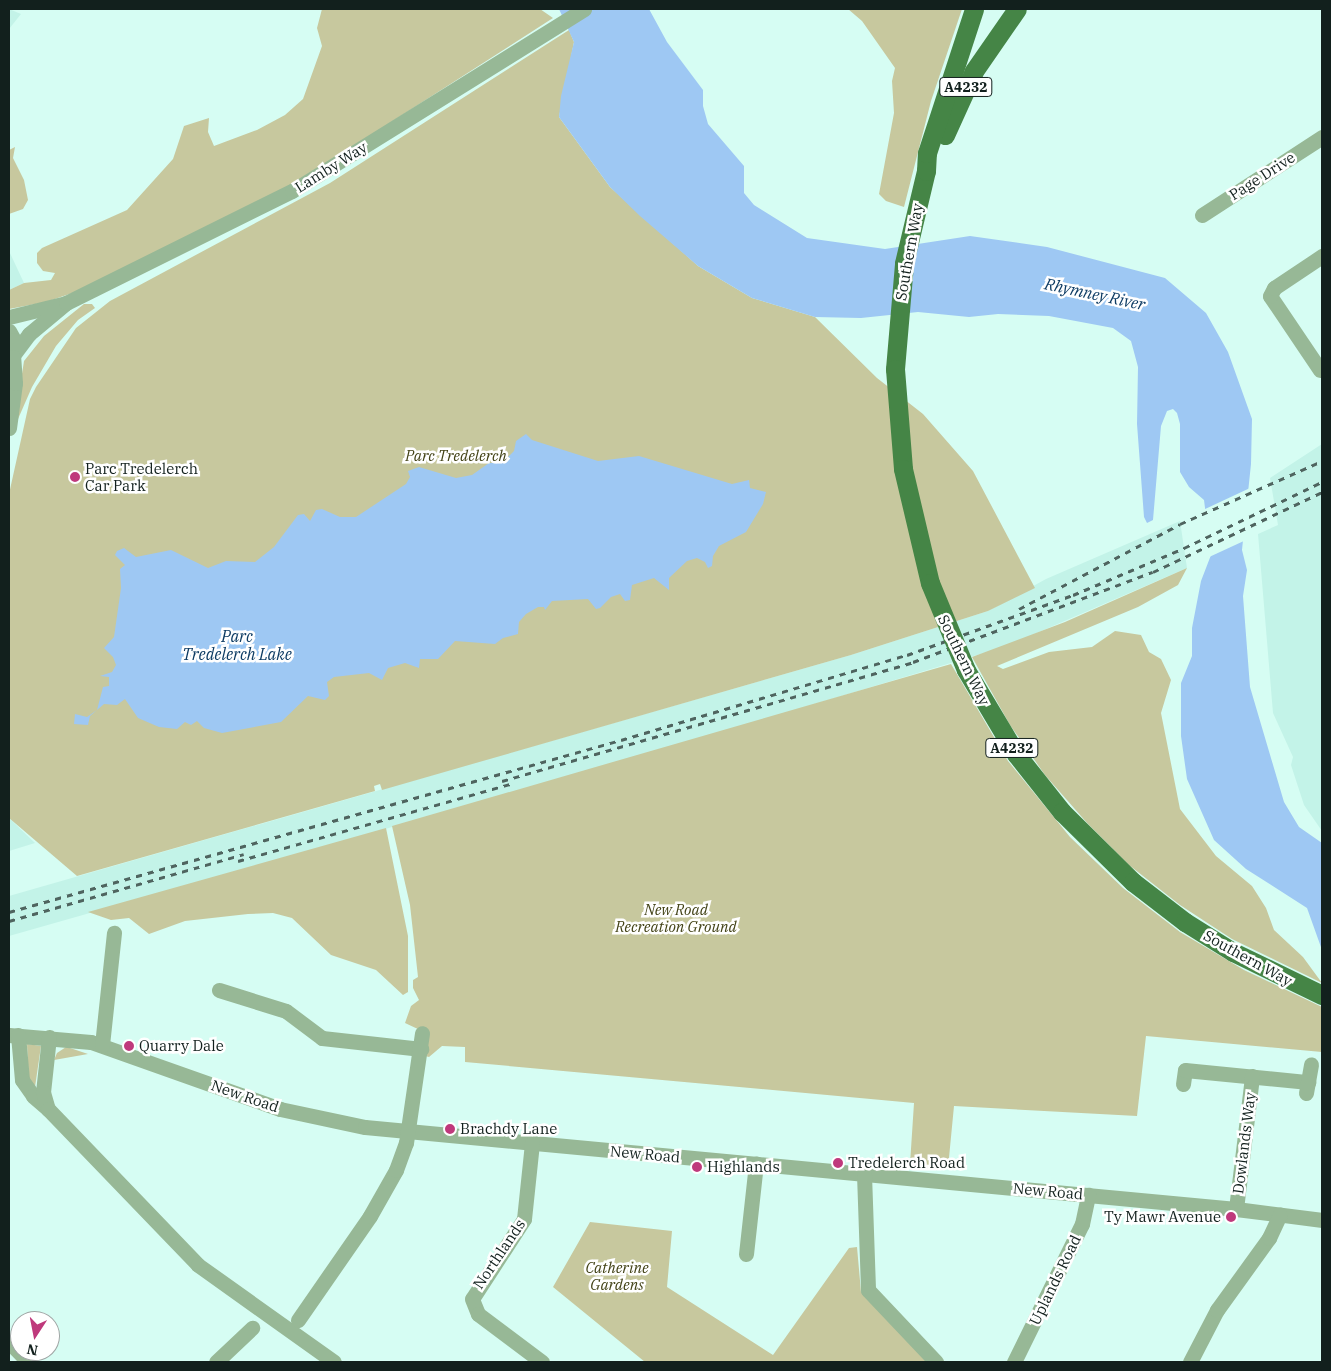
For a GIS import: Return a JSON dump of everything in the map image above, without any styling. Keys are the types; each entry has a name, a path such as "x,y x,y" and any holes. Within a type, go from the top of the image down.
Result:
{"main road":[{"name":"Southern Way","path":"926,171 927,153 974,9"},
{"name":"Southern Way","path":"1017,9 974,71 926,171 912,221 900,294 895,369 897,422 916,536 935,597 966,670 993,718 1030,774 1062,812 1114,866 1205,936 1264,969 1322,995"}],"street":[{"name":"Lamby Way","path":"9,317 66,303 292,191 584,9"},
{"name":"Page Drive","path":"1202,215 1322,138"},
{"path":"1320,370 1270,296 1274,288 1322,256"},
{"name":"Lamby Way","path":"12,358 29,334 66,303"},
{"path":"9,331 14,340 12,358 15,383 9,428"},
{"path":"102,1045 114,933"},
{"path":"219,990 286,1011 322,1038 421,1049"},
{"path":"298,1320 385,1194 401,1156 407,1131 422,1033"},
{"path":"13,1035 15,1079 48,1109 198,1265 334,1362"},
{"name":"New Road","path":"13,1035 49,1036 102,1045 302,1115 407,1131 1236,1209 1322,1220"},
{"path":"48,1109 43,1092 49,1036"},
{"name":"Dowlands Way","path":"1183,1084 1185,1070 1252,1076 1307,1088 1311,1064"},
{"name":"Dowlands Way","path":"1236,1209 1252,1076"},
{"name":"Northlands","path":"532,1143 524,1219 472,1299 478,1314 542,1362"},
{"path":"746,1254 756,1164"},
{"path":"864,1174 868,1290 936,1362"},
{"name":"Uplands Road","path":"1014,1362 1082,1224 1088,1195"},
{"path":"1190,1362 1217,1310 1269,1238 1280,1214"},
{"path":"216,1362 252,1328"},
{"path":"9,1342 28,1362"}],"shaded area":[{"path":"9,9 21,14 9,29"},
{"path":"9,251 24,283 9,290"},
{"path":"1322,444 1322,831 1304,805 1291,765 1293,757 1273,713 1258,534 1278,525 1270,478"},
{"path":"1180,521 1187,568 1007,646 656,752 9,936 9,896 851,655 988,611 1046,579"},
{"path":"9,818 35,843 9,851"}],"green space":[{"path":"322,9 540,9 553,18 315,171 249,208 84,289 46,302 9,309 9,290 24,283 51,280 55,273 43,271 37,263 37,253 42,248 127,210 173,159 184,126 209,118 208,132 214,146 257,130 285,115 303,99 322,46 317,28"},
{"path":"848,9 962,9 931,101 904,207 886,201 879,194 894,113 892,81 895,68 862,21"},
{"name":"Parc Tredelerch","path":"569,30 574,42 559,117 610,187 698,266 752,298 815,317 877,378 923,414 973,471 1035,588 988,611 851,655 382,790 380,784 374,786 375,791 77,876 9,818 9,494 30,399 36,387 76,328 110,301 330,183"},
{"path":"15,147 13,158 24,180 28,200 23,209 9,214 9,150"},
{"path":"84,304 92,304 95,308 78,320 56,346 32,387 18,419 16,412 24,361 44,336"},
{"path":"1187,568 1178,585 1138,607 997,666 1003,669 1049,652 1092,647 1115,631 1141,635 1149,652 1161,659 1171,680 1161,713 1180,809 1216,856 1252,886 1266,908 1274,930 1303,957 1322,983 1232,939 1180,905 1129,865 1088,824 1045,775 1010,725 972,657 1065,622"},
{"name":"New Road Recreation Ground","path":"951,664 1008,761 1070,837 1123,888 1180,932 1244,970 1322,1007 1322,1052 1146,1036 1137,1116 954,1106 948,1168 923,1169 910,1164 914,1103 465,1062 465,1047 442,1046 429,1057 425,1056 420,1030 405,1023 411,1006 419,1000 413,988 413,980 418,977 410,905 392,826"},
{"path":"386,828 408,936 408,992 403,995 376,970 331,955 292,918 273,913 185,921 149,934 129,918 111,920 88,912"},
{"path":"27,1044 41,1046 35,1087 29,1084"},
{"path":"66,1047 88,1054 54,1060 57,1053"},
{"name":"Catherine Gardens","path":"590,1222 672,1231 667,1287 773,1355 849,1248 857,1247 861,1292 864,1291 929,1362 645,1362 553,1287"}],"water":[{"name":"Rhymney River","path":"559,9 649,9 667,42 703,90 703,106 708,124 744,166 744,193 754,205 807,238 885,249 970,236 1047,247 1165,278 1206,313 1228,352 1252,419 1251,464 1242,550 1247,570 1243,596 1250,687 1284,802 1299,827 1322,843 1322,950 1307,908 1246,869 1214,840 1187,779 1181,736 1181,683 1192,656 1192,628 1201,581 1211,555 1204,500 1189,487 1180,472 1180,424 1177,413 1173,409 1167,411 1161,426 1153,520 1147,523 1144,517 1137,424 1138,367 1131,341 1113,328 1049,316 998,314 969,317 918,312 861,318 815,317 752,298 698,266 640,216 610,187 559,117 561,96 574,42"},
{"name":"Parc Tredelerch Lake","path":"526,434 532,440 598,461 639,456 732,484 749,480 750,488 766,492 763,504 746,532 719,546 713,556 712,566 708,568 705,562 697,558 687,561 669,578 669,590 654,578 632,585 630,600 625,601 620,594 611,597 600,608 596,609 588,599 552,601 545,610 544,607 538,607 526,614 519,622 518,634 503,638 495,644 455,641 438,659 420,659 419,668 405,663 388,668 382,680 369,673 334,677 327,682 329,696 325,700 308,696 281,722 222,733 204,728 197,721 191,725 185,722 177,729 159,727 138,718 125,699 117,705 104,704 97,710 103,687 109,686 109,677 100,676 112,672 116,665 113,657 104,648 114,637 121,588 120,569 125,565 115,555 117,551 124,548 136,557 171,550 208,568 226,561 255,562 274,547 298,515 304,514 310,521 316,510 322,509 340,517 356,517 406,484 410,477 408,471 419,467 456,478 472,475 489,463 502,463 514,451 516,441"},
{"name":"Parc Tredelerch Lake","path":"97,710 90,716 88,725 74,724 75,714 87,717"}],"pier":[{"path":"1250,488 1246,540 1207,558 1203,510"}],"railway":[{"path":"1019,609 1180,524 1322,461"},
{"path":"9,912 621,740 907,655 1073,595 1184,548 1322,482"},
{"path":"502,781 913,662 1153,572 1322,492"},
{"path":"238,861 510,784"},
{"path":"9,921 244,854"}],"place":[{"name":"Parc Tredelerch Car Park","path":"75,477"},
{"name":"Quarry Dale","path":"129,1046"},
{"name":"Brachdy Lane","path":"450,1129"},
{"name":"Tredelerch Road","path":"838,1163"},
{"name":"Highlands","path":"697,1167"},
{"name":"Ty Mawr Avenue","path":"1231,1217"}]}
